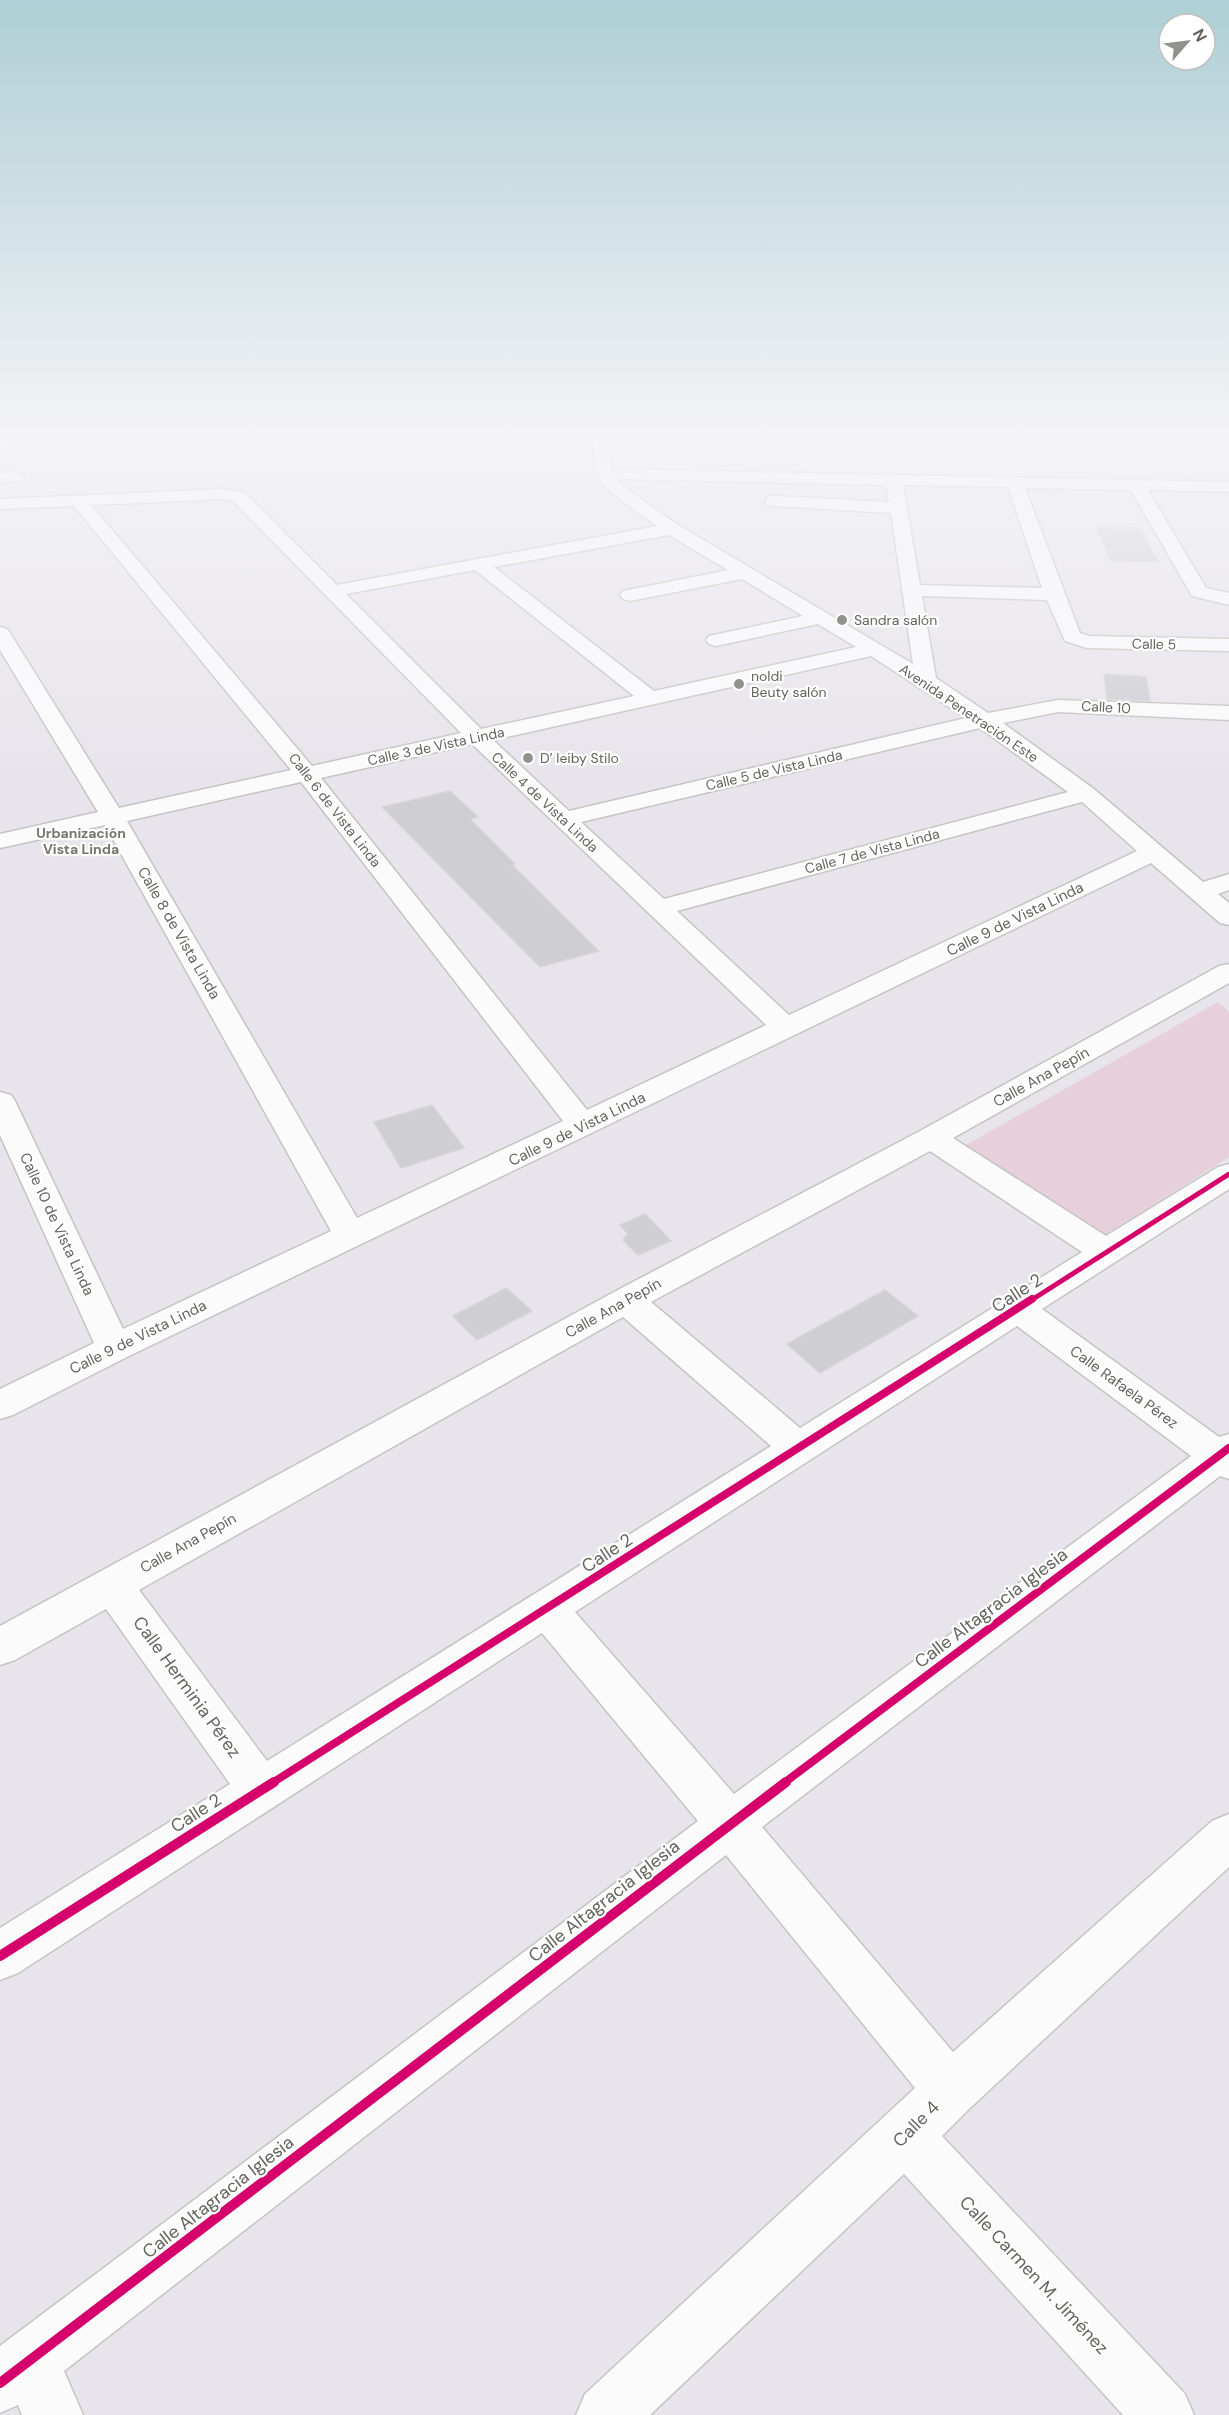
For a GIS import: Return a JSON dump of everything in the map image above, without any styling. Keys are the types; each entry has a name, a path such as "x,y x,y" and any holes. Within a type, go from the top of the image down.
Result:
{"street":[{"name":"Calle 6 de Vista Linda","path":"120,550 307,775 583,1126"},
{"name":"Calle 4 de Vista Linda","path":"292,550 477,737 787,1029"},
{"path":"333,591 561,550"},
{"name":"Avenida Penetración Este","path":"705,550 926,681 984,720 1086,794 1229,917"},
{"path":"906,550 926,681"},
{"path":"912,590 1054,594 1038,550"},
{"path":"1174,550 1198,592 1206,596 1229,599"},
{"path":"480,564 651,699"},
{"path":"630,595 744,573"},
{"name":"Calle 5","path":"1054,594 1072,637 1079,640 1229,645"},
{"path":"717,640 820,618"},
{"name":"Calle 8 de Vista Linda","path":"0,633 113,818 351,1237"},
{"name":"Calle 3 de Vista Linda","path":"0,841 872,650"},
{"name":"Calle 10","path":"984,720 1070,705 1229,713"},
{"name":"Calle 5 de Vista Linda","path":"564,819 984,720"},
{"name":"Calle 7 de Vista Linda","path":"658,908 1086,794"},
{"name":"Calle 9 de Vista Linda","path":"0,1405 114,1348 351,1237 1154,852"},
{"path":"1200,891 1229,882"},
{"name":"Calle Ana Pepín","path":"0,1647 626,1300 1225,980"},
{"name":"Calle 10 de Vista Linda","path":"0,1101 114,1348"},
{"path":"931,1138 1106,1252"},
{"name":"Calle 2","path":"0,1956 1019,1310 1229,1174"},
{"path":"626,1300 798,1448"},
{"name":"Calle Rafaela Pérez","path":"1019,1310 1226,1456"},
{"name":"Calle Altagracia Iglesia","path":"15,2372 730,1824 1226,1456"},
{"name":"Calle Herminia Pérez","path":"112,1585 261,1789"},
{"path":"547,1609 730,1824 950,2090"},
{"name":"Calle 4","path":"606,2415 905,2136 950,2090 1229,1836"},
{"name":"Calle Carmen M. Jiménez","path":"905,2136 1164,2415"},
{"path":"15,2372 53,2415"}],"shaded area":[{"path":"1218,1002 1229,1012 1229,1157 1102,1237 966,1145"}],"building":[{"path":"1106,550 1151,550 1158,562 1111,561"},
{"path":"1104,674 1146,677 1150,701 1107,699"},
{"path":"450,791 478,817 470,819 515,864 512,865 599,951 540,967 382,807"},
{"path":"432,1105 464,1148 401,1168 374,1122"},
{"path":"645,1214 671,1241 638,1255 623,1240 628,1234 620,1225"},
{"path":"506,1288 532,1311 477,1340 453,1316"},
{"path":"885,1290 918,1316 820,1373 787,1344"}],"cycle path":[{"path":"0,1956 1229,1174"},
{"path":"0,2383 730,1824 1229,1448"}],"place":[{"name":"Sandra salón","path":"842,620"},
{"name":"noldi Beuty salón","path":"739,684"},
{"name":"D’ leiby Stilo","path":"528,758"}],"district":[{"name":"Urbanización Vista Linda","path":"81,842"}]}
